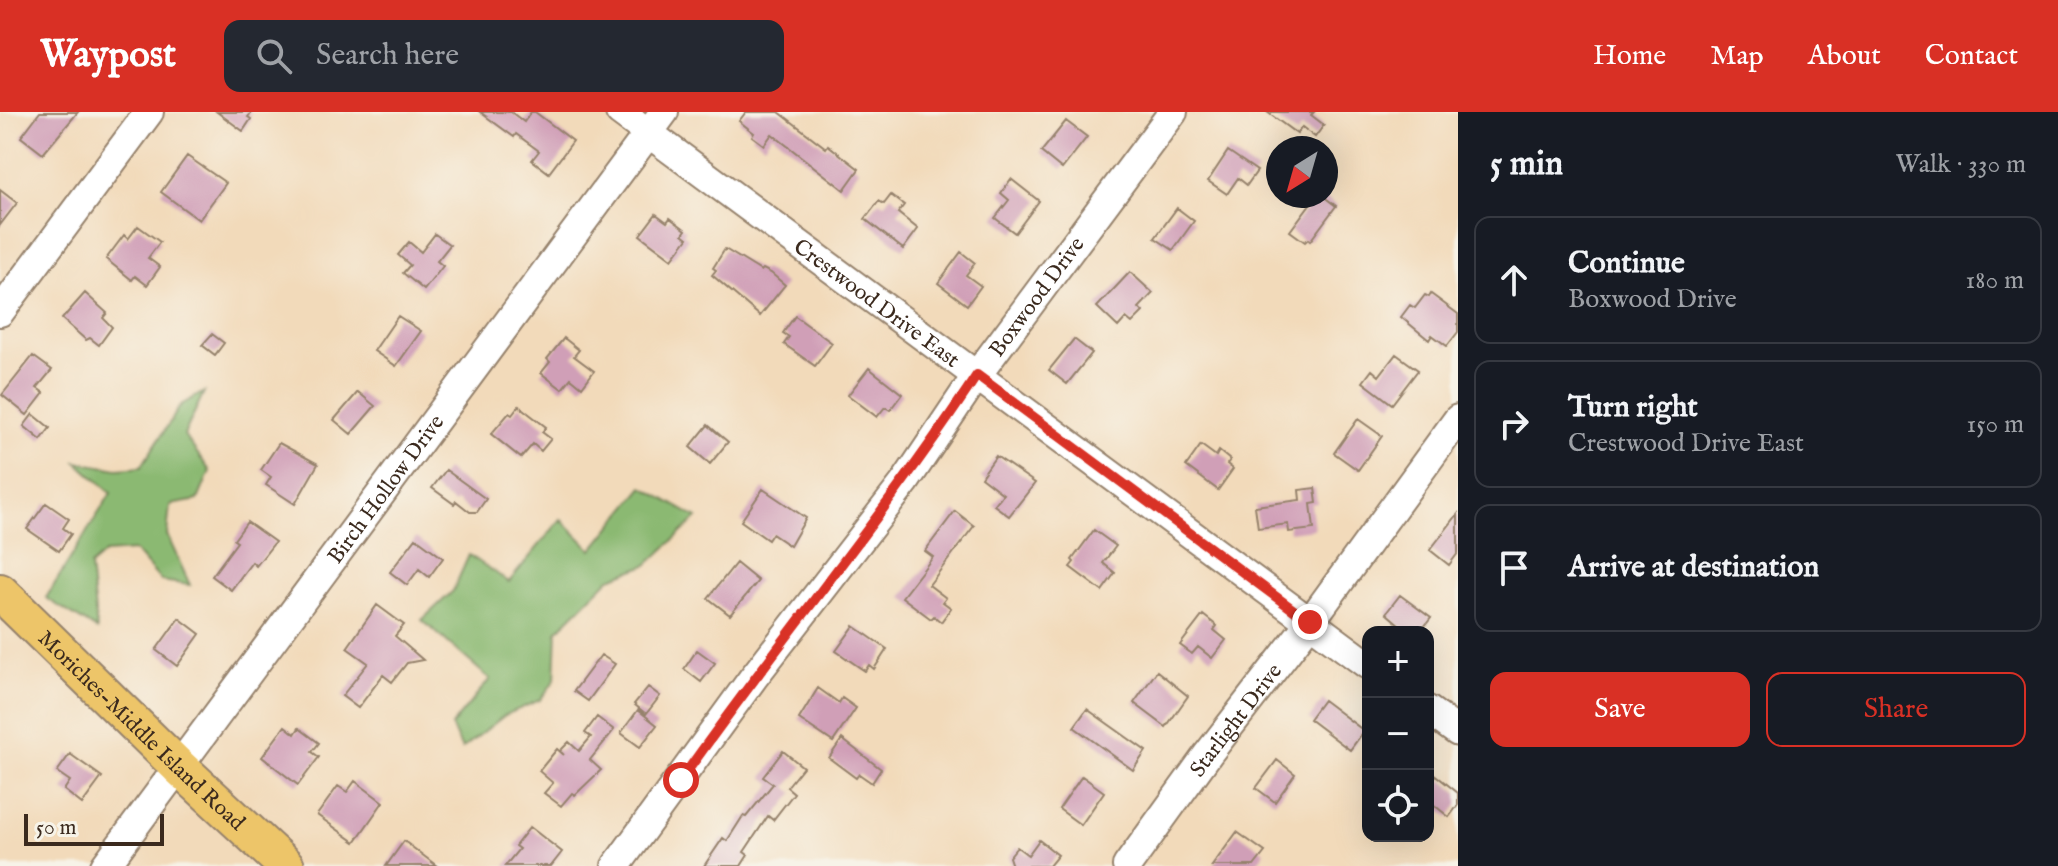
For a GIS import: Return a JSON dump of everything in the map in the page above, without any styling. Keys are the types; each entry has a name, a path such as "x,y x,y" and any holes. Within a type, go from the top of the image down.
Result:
{"main road":[{"name":"Moriches-Middle Island Road","path":"0,592 178,766 286,866"}],"street":[{"path":"0,312 149,112"},
{"name":"Crestwood Drive East","path":"620,112 656,123 977,375 1362,661"},
{"name":"Boxwood Drive","path":"616,866 753,678 905,482 977,375 1173,112"},
{"name":"Birch Hollow Drive","path":"105,866 656,123"},
{"name":"Starlight Drive","path":"1127,866 1458,419"},
{"path":"1434,714 1458,732"}],"green space":[{"path":"204,392 184,435 210,471 198,500 170,505 167,535 190,585 161,581 135,551 105,553 90,566 97,630 46,598 111,493 77,462 118,469 141,467 181,405"},
{"path":"643,487 697,518 647,565 610,578 557,631 555,680 540,700 505,715 462,749 451,726 490,679 422,620 453,591 469,555 509,582 561,519 592,550"}],"building":[{"path":"40,112 78,112 43,154 21,137"},
{"path":"217,112 252,112 243,131"},
{"path":"480,112 511,112 524,122 531,112 535,112 573,141 549,173 532,160 539,151"},
{"path":"746,112 779,112 859,169 844,190 772,134 764,145 752,136 754,133 739,121"},
{"path":"1267,112 1314,112 1311,115 1324,125 1316,136 1302,127 1297,134"},
{"path":"1066,121 1087,137 1062,169 1041,152"},
{"path":"1228,151 1257,171 1247,185 1238,178 1227,194 1208,181"},
{"path":"187,156 226,183 199,220 161,192"},
{"path":"1011,179 1039,201 1015,233 995,218 1009,200 1001,193"},
{"path":"0,190 17,203 0,225"},
{"path":"891,195 904,205 898,213 918,229 903,249 865,219 879,201 884,204"},
{"path":"1177,208 1194,221 1173,250 1155,238"},
{"path":"1307,208 1335,208 1310,241 1305,242 1290,231"},
{"path":"656,214 667,222 670,218 686,230 683,234 688,238 672,259 640,235"},
{"path":"138,226 160,242 148,258 160,267 147,285 135,276 132,280 106,259 124,235 128,239"},
{"path":"435,234 450,245 437,261 443,266 424,290 403,273 410,265 398,255 409,242 421,252"},
{"path":"725,249 761,271 771,273 785,285 760,316 712,275"},
{"path":"961,252 975,263 966,275 981,286 967,305 938,283"},
{"path":"1130,272 1153,293 1139,308 1143,312 1132,323 1126,318 1118,327 1097,307"},
{"path":"85,293 107,313 103,318 112,327 99,345 90,338 86,340 62,319"},
{"path":"1431,294 1458,314 1458,332 1447,346 1432,335 1429,340 1401,317 1410,305 1415,308 1425,295 1429,297"},
{"path":"398,316 421,331 396,366 374,351"},
{"path":"795,316 832,343 815,366 784,344 789,337 783,333"},
{"path":"212,334 224,343 215,355 202,345"},
{"path":"564,338 579,350 574,356 594,371 582,387 571,378 562,389 541,373 550,362 547,359"},
{"path":"1074,339 1092,353 1067,384 1049,370"},
{"path":"1396,354 1418,370 1392,404 1363,382 1372,370 1379,376"},
{"path":"33,356 52,370 37,388 44,393 27,415 2,395"},
{"path":"869,368 902,394 890,410 885,407 877,417 848,395"},
{"path":"358,392 375,406 351,434 334,420"},
{"path":"519,406 546,427 542,432 551,439 541,451 533,444 521,458 491,434"},
{"path":"33,414 50,428 41,440 24,426"},
{"path":"1358,419 1382,436 1358,470 1334,453"},
{"path":"708,425 728,442 710,464 690,447"},
{"path":"279,443 318,464 295,504 266,485 271,477 261,470"},
{"path":"1201,445 1216,456 1219,451 1230,460 1227,464 1233,469 1218,490 1186,466"},
{"path":"996,456 1035,483 1009,516 994,505 1003,494 981,477"},
{"path":"446,470 486,499 477,512 470,512 456,501 454,504 432,488"},
{"path":"1315,488 1317,503 1311,504 1314,529 1289,532 1288,524 1258,528 1255,506 1300,500 1299,490"},
{"path":"763,489 806,518 790,546 772,534 768,540 741,521"},
{"path":"46,503 69,519 63,528 71,534 59,551 27,529"},
{"path":"955,511 974,526 929,585 946,598 943,602 951,608 941,622 934,616 931,619 902,597 933,557 925,551"},
{"path":"1458,514 1458,553 1449,565 1430,550"},
{"path":"247,522 275,542 256,566 252,562 231,590 212,576 237,542 234,540"},
{"path":"1094,530 1116,546 1103,563 1115,573 1102,591 1070,567"},
{"path":"416,538 443,558 429,577 419,569 407,585 390,572"},
{"path":"736,563 758,581 730,615 708,598"},
{"path":"1400,595 1431,618 1425,626 1401,626 1386,613"},
{"path":"377,605 404,625 395,636 423,660 407,663 392,682 383,675 358,708 342,696 368,663 347,648"},
{"path":"1203,615 1217,626 1214,630 1226,640 1212,658 1198,647 1192,654 1180,645"},
{"path":"179,618 200,634 177,666 156,650"},
{"path":"854,626 887,649 874,669 869,665 865,671 836,651"},
{"path":"697,650 715,663 701,682 684,669"},
{"path":"601,655 615,664 588,701 574,691"},
{"path":"1157,671 1188,696 1166,727 1134,703"},
{"path":"648,687 660,696 646,714 634,704"},
{"path":"818,688 839,703 842,698 856,708 833,742 799,719"},
{"path":"1323,700 1362,729 1362,734 1350,750 1309,719"},
{"path":"1087,709 1146,751 1133,770 1074,727"},
{"path":"638,710 657,725 640,747 621,733"},
{"path":"597,717 614,730 590,760 601,770 561,806 544,793 553,783 539,771 557,749 564,755 560,751 569,742 579,751 591,737 585,733"},
{"path":"285,726 295,734 299,728 319,743 312,752 319,757 298,785 262,757"},
{"path":"842,739 881,769 872,783 859,774 856,778 829,758"},
{"path":"783,751 803,767 787,787 794,793 773,820 768,816 744,852 748,855 741,866 704,866 723,838 727,841 743,816 746,817 773,784 763,777"},
{"path":"70,754 102,777 82,804 64,790 70,781 57,772"},
{"path":"1277,760 1295,774 1275,802 1256,788"},
{"path":"1434,774 1458,793 1458,805 1449,817 1434,805"},
{"path":"1082,776 1104,792 1081,825 1059,809"},
{"path":"355,781 383,802 355,842 317,815 338,786 347,792"},
{"path":"530,827 562,852 551,866 505,866 519,849 515,846"},
{"path":"1237,832 1265,852 1254,866 1212,866"},
{"path":"1039,840 1058,855 1049,866 1012,866 1009,857 1017,847 1028,855"},
{"path":"404,841 437,866 386,866"}],"route":[{"path":"681,780 753,678 905,482 977,375 1310,622"}]}
